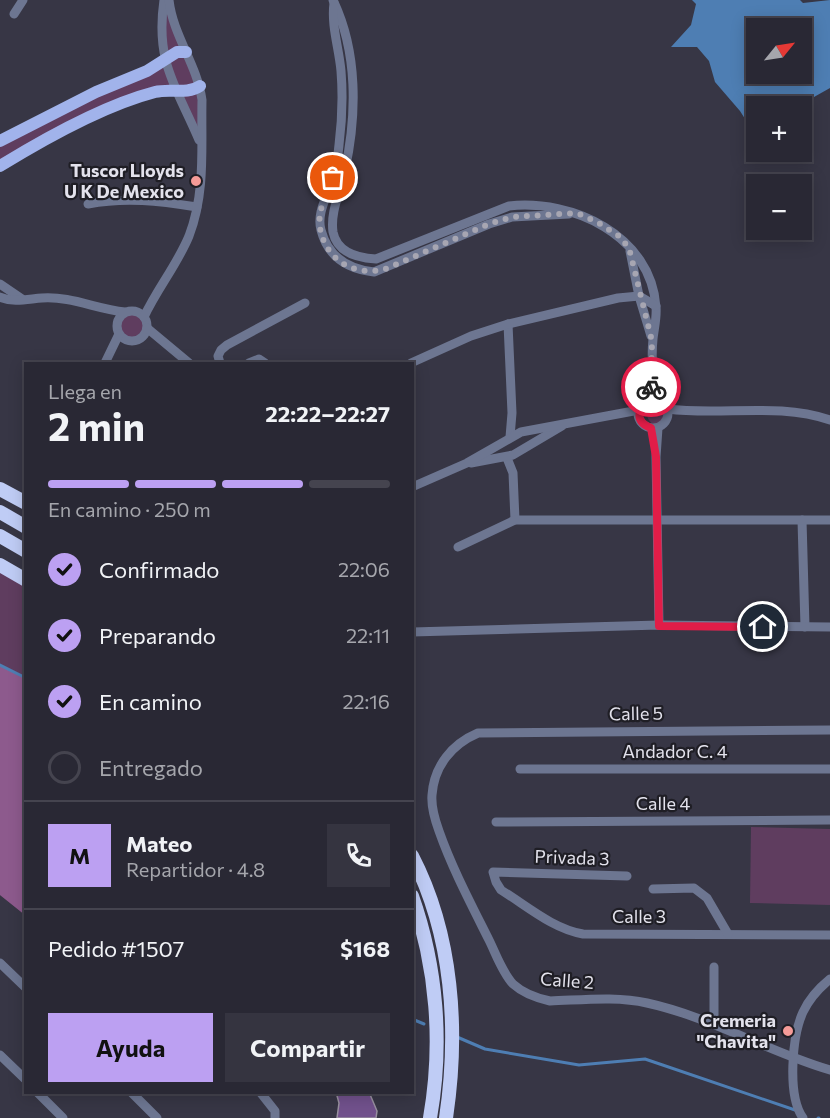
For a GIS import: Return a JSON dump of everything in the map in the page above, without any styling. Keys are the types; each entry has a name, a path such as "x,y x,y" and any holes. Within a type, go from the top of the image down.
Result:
{"highway":[{"path":"0,489 24,502"},
{"path":"0,512 24,526"},
{"path":"0,536 24,550"},
{"path":"0,565 24,579"},
{"path":"414,861 435,914 446,962 452,1007 450,1089 446,1118"},
{"path":"414,902 431,967 436,1010 435,1089 430,1118"}],"main road":[{"path":"0,141 87,97 147,71 177,52 186,52"},
{"path":"0,166 105,111 156,92 175,90 189,92 200,86"}],"street":[{"path":"14,14 23,0"},
{"path":"164,0 161,18 164,60 175,90 201,145"},
{"path":"144,332 144,317 154,296 178,260 189,236 202,186 200,86 173,22 169,0"},
{"path":"333,1 341,70 342,108 339,146 333,178 321,208 320,227 327,248 342,264 362,271 374,272 489,224 512,217 577,213 597,222 619,236 650,280 656,306 652,341 653,381 658,399"},
{"path":"88,204 134,199 197,207"},
{"path":"629,248 639,296 652,341"},
{"path":"0,284 22,299"},
{"path":"107,360 118,329 128,312 154,296"},
{"path":"413,362 471,336 508,324 618,298 639,296 656,306"},
{"path":"0,297 8,300 61,297 82,301 105,310 139,312 144,317"},
{"path":"220,362 218,356 220,350 227,345 305,303"},
{"path":"105,310 128,340"},
{"path":"508,324 512,413 510,437"},
{"path":"107,360 128,340 144,332"},
{"path":"144,332 188,362"},
{"path":"639,414 653,381"},
{"path":"647,399 658,399 665,404 668,409 667,421"},
{"path":"668,409 692,412 779,412 830,420"},
{"path":"655,428 692,412"},
{"path":"512,413 524,431 532,436 532,444"},
{"path":"414,486 467,463 524,431 569,422 639,414 655,428 659,626"},
{"path":"467,463 505,458 520,452 569,422"},
{"path":"499,444 497,452 505,458 513,473"},
{"path":"515,520 513,473 520,452"},
{"path":"458,547 515,520 830,520"},
{"path":"802,520 805,627"},
{"path":"414,630 659,626 830,627"},
{"name":"Calle 5","path":"449,752 466,738 492,732 830,730"},
{"name":"Calle 2","path":"449,752 436,774 432,795 438,831 466,894 512,982 524,992 538,999 645,1002 714,1024 794,1059 830,1070"},
{"name":"Andador C. 4","path":"520,769 830,769"},
{"name":"Calle 4","path":"496,822 830,820"},
{"name":"Calle 3","path":"515,872 493,872 501,890 571,932 583,934 830,935"},
{"name":"Privada 3","path":"515,872 627,876"},
{"path":"653,889 694,888 707,898 728,934"},
{"path":"0,965 24,986"},
{"path":"714,967 714,1024"},
{"path":"803,1118 796,1106 794,1095 794,1059 799,1025 804,1011 816,992 830,979"},
{"path":"0,1055 24,1078"},
{"path":"39,1094 63,1118"},
{"path":"132,1094 157,1118"},
{"path":"262,1094 275,1111 275,1118"}],"shaded area":[{"path":"164,0 196,73 201,145 175,90 156,92 0,163 0,142 163,60"},
{"path":"132,311 138,312 146,320 146,332 138,340 132,341 126,340 118,332 117,326 118,320 126,312"},
{"path":"658,403 668,410 669,414 662,424 658,425 648,418 647,414 654,404"},
{"path":"0,565 24,579 24,914 0,895"},
{"path":"0,665 24,677 24,914 0,895"},
{"path":"751,827 830,829 830,905 750,903"}],"water":[{"path":"692,0 800,0 803,3 830,0 830,88 812,98 812,96 746,96 746,120 715,82 709,61 697,47 671,47 691,25 696,4"}],"building":[{"path":"337,1094 370,1094 377,1111 376,1118 337,1118 339,1103"}],"waterway":[{"path":"0,665 24,677"},
{"path":"414,1020 424,1024"},
{"path":"457,1037 485,1049 579,1065 645,1059 795,1110"}],"way so far":[{"path":"333,178 321,208 320,227 327,248 342,264 362,271 374,272 388,268 489,224 512,217 577,213 619,236 629,248 639,296 648,321 652,341 653,381 651,387"}],"place":[{"name":"Tuscor Lloyds U K De Mexico","path":"196,181"},
{"name":"Cremeria \"Chavita\"","path":"788,1031"}],"route":[{"path":"651,387 647,399 640,405 638,414 641,422 651,428 656,457 659,626 763,627"}]}
